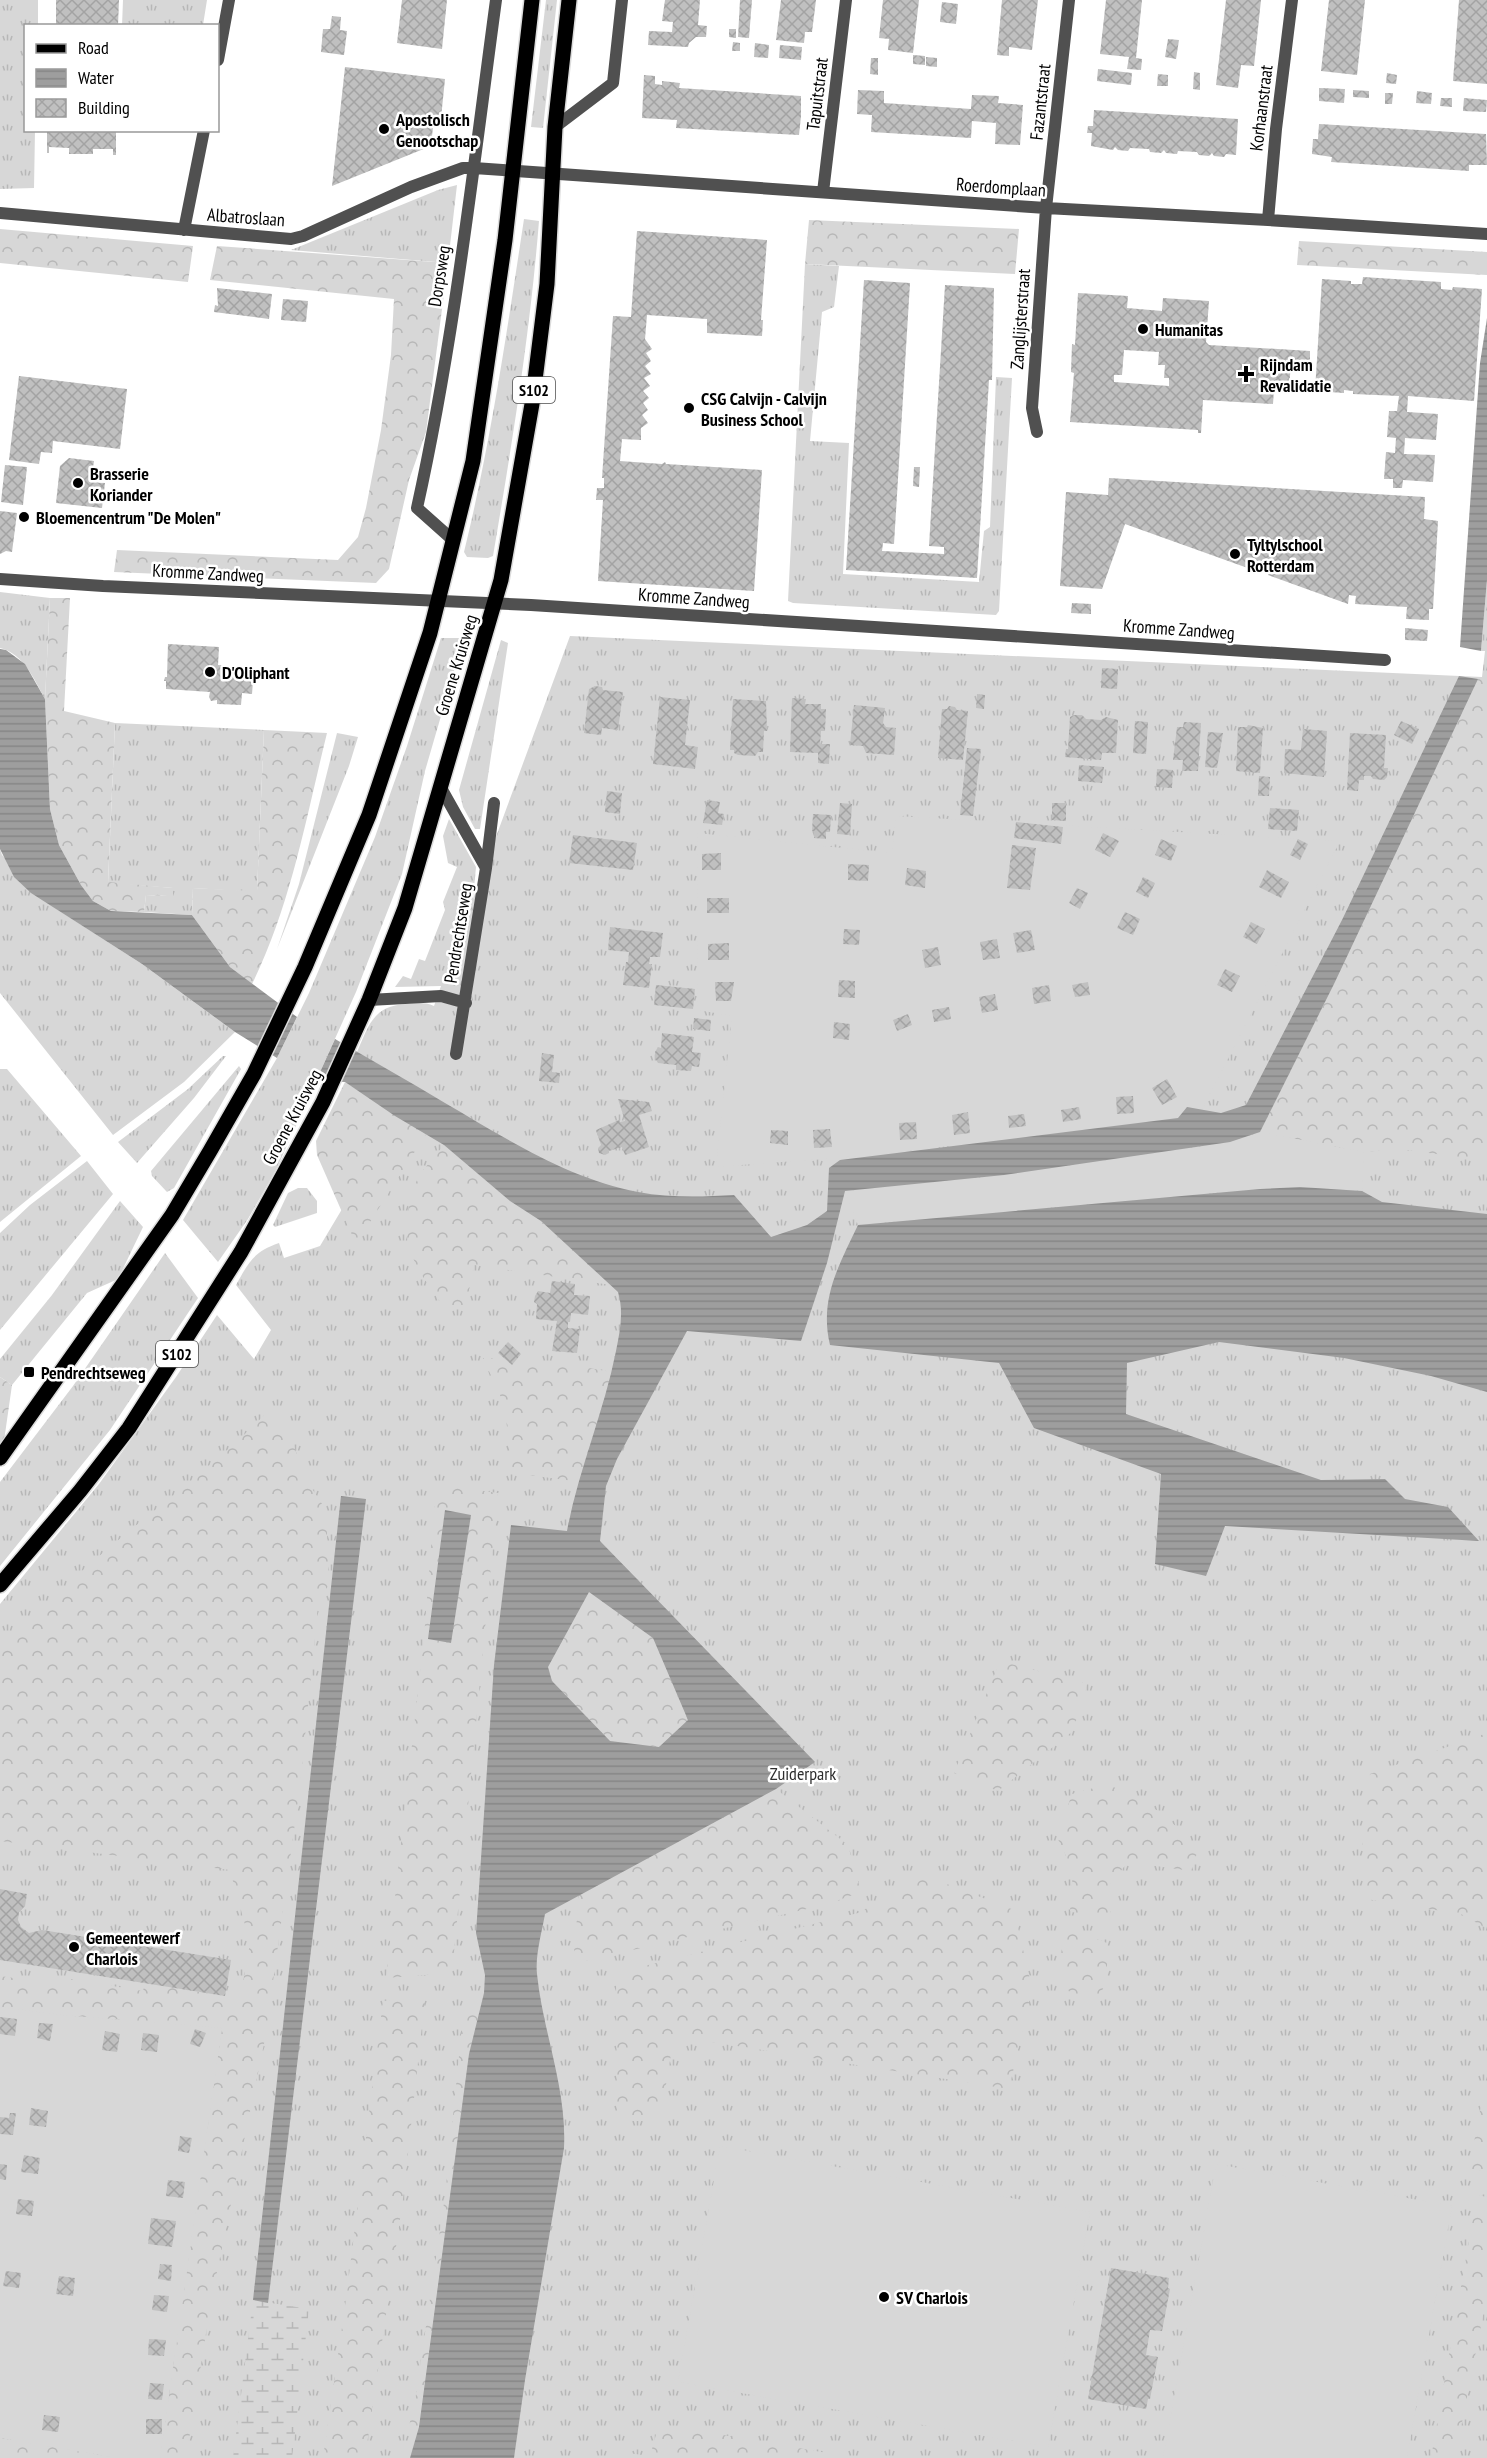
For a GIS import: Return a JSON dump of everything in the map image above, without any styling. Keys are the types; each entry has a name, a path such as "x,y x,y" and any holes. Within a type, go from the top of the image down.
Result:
{"main road":[{"path":"438,601 467,489 480,414 532,0"},
{"name":"S102","path":"495,604 533,393 547,284 555,127 569,0"},
{"name":"Groene Kruisweg","path":"0,1458 40,1405 172,1215 254,1074 342,881 369,815 430,633 438,601"},
{"name":"Groene Kruisweg","path":"0,1585 80,1491 129,1428 241,1252 323,1102 356,1032 405,908 483,636 495,604"}],"street":[{"path":"219,55 229,0"},
{"name":"Dorpsweg","path":"454,541 417,508 442,386 496,0"},
{"path":"555,127 613,82 622,0"},
{"name":"Tapuitstraat","path":"823,192 846,0"},
{"name":"Fazantstraat","path":"1046,208 1069,0"},
{"name":"Korhaanstraat","path":"1268,220 1276,129 1292,0"},
{"path":"184,230 203,136"},
{"name":"Albatroslaan","path":"0,213 291,239 303,236 411,188 463,168 512,170"},
{"name":"Roerdomplaan","path":"512,170 1046,208 1487,234"},
{"name":"Zanglijsterstraat","path":"1037,432 1032,408 1046,208"},
{"name":"Kromme Zandweg","path":"0,579 115,587 495,604 1384,660"},
{"name":"Pendrechtseweg","path":"441,788 486,868"},
{"name":"Pendrechtseweg","path":"456,1054 466,1003 494,803"},
{"name":"Pendrechtseweg","path":"369,1000 441,996 466,1003"}],"green space":[{"path":"0,0 38,0 38,24 24,24 24,132 35,132 34,188 0,189"},
{"path":"123,0 207,0 203,24 122,24"},
{"path":"546,0 557,0 543,128 531,127"},
{"path":"457,185 448,263 291,250 438,190"},
{"path":"524,219 539,221 520,389 493,556 488,558 467,557 464,552 474,511 505,345"},
{"path":"809,220 1019,229 1015,274 805,264"},
{"path":"0,229 193,246 188,282 0,263"},
{"path":"1299,241 1487,252 1487,275 1297,265"},
{"path":"217,246 448,263 426,432 409,480 389,569 376,583 114,572 117,550 338,560 358,537 381,430 391,355 394,299 210,280"},
{"path":"805,264 839,266 834,307 822,312 810,441 849,443 843,574 979,582 984,531 990,527 996,377 1012,378 999,611 996,615 788,601"},
{"name":"Zuiderpark","path":"1487,580 1487,2458 0,2458 0,1604 99,1484 176,1377 217,1315 254,1359 271,1330 236,1285 257,1254 270,1246 279,1243 284,1258 320,1246 388,1132 406,1081 357,1052 369,1025 379,1013 395,1006 417,1003 434,1006 441,986 395,987 403,976 411,979 419,959 425,961 445,910 443,902 457,867 448,863 443,836 449,819 476,867 473,899 570,636 1482,677 1485,651 1481,651"},
{"path":"0,592 50,598 45,699 22,662 16,656 0,648"},
{"path":"50,598 70,598 64,711 115,723 108,882 173,888 173,902 166,903 167,896 146,895 144,912 111,911 93,901 81,885 59,845 50,809 45,699"},
{"path":"441,638 461,638 461,647 425,771 402,874 356,992 276,1170 248,1219 218,1262 183,1220 277,1058 309,993 375,837"},
{"path":"501,640 508,643 480,829 475,829 463,807 459,790"},
{"path":"1478,679 1487,679 1487,1161 1400,1149 1364,1152 1260,1132 1334,984"},
{"path":"115,723 264,730 257,892 193,888 192,915 144,912 146,895 167,896 173,888 108,883"},
{"path":"264,730 327,733 287,892 266,954 252,984 230,967 192,915 193,888 257,891"},
{"path":"337,733 358,737 349,766 277,949 299,884"},
{"path":"896,816 1340,841 1198,1117 873,1155 716,1167 732,1016 698,1010 697,833 892,853"},
{"path":"0,849 2,855 58,910 142,964 235,1032 184,1082 113,1135 0,993"},
{"path":"223,1056 226,1056 194,1098 137,1163 118,1142 188,1089"},
{"path":"239,1066 241,1069 174,1188 167,1192 152,1176 151,1171"},
{"path":"0,1069 7,1069 81,1156 0,1222"},
{"path":"345,1082 426,1134 356,1244 317,1155 316,1141"},
{"path":"1260,1132 1364,1152 1362,1191 1300,1187 1260,1189 858,1225 845,1191 1004,1175 1230,1142"},
{"path":"444,1145 510,1201 541,1221 611,1285 474,1265 466,1306 443,1306 419,1271 407,1245 409,1197 420,1174"},
{"path":"87,1161 113,1194 0,1330 0,1233 30,1205"},
{"path":"298,1188 307,1188 317,1201 317,1213 275,1227 273,1225 288,1193"},
{"path":"120,1201 143,1227 118,1279 87,1293 12,1385 0,1377 0,1359 52,1295"},
{"path":"165,1253 198,1298 110,1430 0,1566 0,1482 73,1386"},
{"path":"483,1358 554,1362 612,1372 581,1482 513,1473 504,1404"},
{"path":"0,1377 12,1385 4,1441 0,1445"},
{"path":"269,1410 294,1446 305,1478 326,1510 329,1584 318,1605 300,1787 265,2039 212,2296 186,2458 160,2458 222,2028 62,2015 0,2007 0,1976 68,1986 70,1979 143,1991 145,1983 240,1999 250,1943 230,1870 0,1841 0,1651 96,1558 222,1455"},
{"path":"436,1484 498,1493 452,1973 386,1978 424,1637"},
{"path":"589,1591 653,1637 688,1721 659,1747 610,1741 552,1681 548,1667"},
{"path":"1000,1661 1087,1684 1073,1731 998,1791 954,1773"},
{"path":"1487,1733 1487,1926 1484,1927 1461,1914 1366,1899 1362,1834 1370,1774"},
{"path":"1108,1784 1164,1814 1198,1850 1191,1871 1128,1862 1110,1884 1111,1926 1070,1911 1073,1871 1057,1837 1072,1794"},
{"path":"776,1789 848,1845 861,1892 828,1904 573,1964 579,1895"},
{"path":"921,1874 1014,1910 1032,1989 1009,2089 674,2036 660,2121 617,2121 616,1973 858,1913 900,1890"},
{"path":"1065,1927 1107,1943 1107,1981 1098,1998 1070,1994 1059,1968"},
{"path":"484,1993 469,2054 419,2427 409,2426 415,2401 445,2196 465,1996"},
{"path":"425,1998 403,2199 365,2458 323,2458 345,2307 383,2001"},
{"path":"0,2007 62,2015 222,2028 160,2458 118,2458 0,2438"},
{"path":"1482,2100 1487,2102 1487,2172 1469,2169"},
{"name":"SV Charlois","path":"720,2146 1090,2212 1048,2447 678,2382"},
{"path":"1216,2164 1452,2206 1407,2458 1163,2458"},
{"path":"1477,2195 1487,2197 1487,2295 1455,2458 1431,2458"},
{"path":"253,2300 309,2309 292,2458 233,2458"},
{"path":"659,2424 856,2458 626,2458 628,2453 650,2456"},
{"path":"0,2438 118,2458 0,2458"}],"water":[{"path":"1487,318 1487,580 1481,651 1460,647 1480,363"},
{"path":"0,649 6,650 25,664 45,699 50,809 59,845 81,885 93,901 111,911 192,915 230,967 297,1017 277,1058 235,1032 142,964 31,893 14,877 0,849"},
{"path":"1459,676 1478,679 1334,984 1260,1132 1230,1142 1004,1175 845,1191 827,1263 801,1341 687,1331 617,1459 606,1486 600,1541 815,1762 776,1789 545,1914 538,1951 537,1974 562,2104 564,2148 514,2458 410,2458 419,2427 469,2054 484,1993 485,1975 476,1933 494,1665 511,1525 567,1531 611,1374 620,1329 621,1307 618,1292 541,1221 510,1201 444,1145 395,1116 345,1082 316,1081 335,1039 514,1143 587,1178 650,1194 734,1195 771,1237 807,1225 827,1211 829,1168 840,1160 1178,1118 1187,1107 1221,1113 1246,1105 1342,920","holes":["589,1592 653,1638 688,1720 659,1747 610,1741 552,1681 548,1667"]},
{"path":"1300,1187 1362,1191 1382,1202 1487,1214 1487,1392 1431,1376 1344,1358 1219,1342 1127,1363 1126,1414 1321,1480 1385,1479 1405,1499 1448,1507 1479,1541 1225,1526 1206,1576 1155,1564 1161,1474 1034,1428 999,1363 830,1345 827,1328 829,1297 838,1268 858,1225"},
{"path":"341,1496 366,1499 268,2303 253,2300"},
{"path":"445,1510 471,1515 451,1643 428,1639"}],"building":[{"path":"56,0 119,0 118,24 56,24"},
{"path":"402,0 447,0 442,49 397,43"},
{"path":"665,0 700,0 698,25 707,26 706,37 696,37 688,47 648,45 649,31 672,32 673,22 662,21"},
{"path":"740,0 752,0 749,38 738,37"},
{"path":"781,0 816,0 812,32 805,32 804,43 776,40"},
{"path":"883,0 919,0 913,53 888,50 889,39 879,38"},
{"path":"1002,0 1038,0 1032,50 1009,47 1009,56 997,55"},
{"path":"1106,0 1142,0 1136,58 1142,59 1141,70 1127,69 1129,57 1100,54"},
{"path":"1226,0 1261,0 1254,66 1241,65 1238,88 1216,85"},
{"path":"1329,0 1365,0 1357,75 1321,71"},
{"path":"1459,0 1487,0 1487,84 1453,81"},
{"path":"942,2 958,4 956,24 940,22"},
{"path":"332,16 341,17 340,30 347,31 344,55 321,52 323,29 330,29"},
{"path":"729,29 736,29 736,38 729,37"},
{"path":"1168,39 1179,40 1176,59 1165,57"},
{"path":"733,42 740,43 740,51 732,51"},
{"path":"755,43 769,45 768,58 754,57"},
{"path":"780,45 802,47 801,60 779,58"},
{"path":"913,55 925,56 925,65 913,64"},
{"path":"926,57 937,58 937,67 926,66"},
{"path":"871,58 878,58 878,75 870,74"},
{"path":"345,67 445,79 441,118 434,117 431,146 332,186"},
{"path":"1098,69 1132,73 1131,85 1097,81"},
{"path":"1194,72 1200,73 1200,90 1193,89"},
{"path":"1387,73 1397,75 1396,84 1386,83"},
{"path":"1158,74 1168,75 1168,86 1157,86"},
{"path":"644,75 655,76 655,84 662,85 662,81 680,83 679,88 801,96 799,135 676,128 677,120 642,118"},
{"path":"1319,88 1345,89 1344,103 1319,101"},
{"path":"858,90 884,91 884,103 971,109 972,95 999,96 998,103 1023,105 1020,145 995,144 996,123 972,121 971,138 871,132 872,115 857,114"},
{"path":"1353,90 1369,91 1369,98 1353,97"},
{"path":"1417,91 1432,93 1431,104 1416,103"},
{"path":"1385,93 1393,93 1392,104 1385,104"},
{"path":"1441,98 1452,98 1452,107 1440,106"},
{"path":"1464,98 1487,100 1486,112 1463,111"},
{"path":"1094,110 1238,119 1236,155 1226,154 1224,157 1214,156 1212,153 1209,156 1199,155 1197,152 1178,151 1177,154 1166,153 1164,150 1161,153 1150,152 1149,149 1130,148 1128,151 1118,150 1115,147 1113,150 1091,146 1092,133 1087,133 1088,126 1093,126"},
{"path":"1319,124 1486,134 1487,165 1469,165 1469,171 1331,162 1332,157 1312,154 1313,139 1318,139"},
{"path":"47,132 116,132 116,155 113,155 113,149 93,149 93,154 69,154 69,148 49,147 49,153 47,153"},
{"path":"637,231 767,240 761,320 763,320 762,336 707,333 707,319 647,315 645,339 652,349 646,353 651,361 645,366 651,374 644,378 650,386 643,391 649,398 643,403 648,410 642,415 648,423 641,428 641,440 622,439 620,461 662,464 665,462 666,464 762,470 754,591 598,581 603,500 596,500 597,488 604,488 604,478 602,478 613,316 631,317"},
{"path":"1363,277 1441,282 1441,289 1452,290 1453,287 1482,289 1474,401 1408,396 1407,412 1438,414 1436,440 1405,438 1404,454 1435,455 1433,482 1403,480 1402,488 1393,488 1393,479 1384,479 1386,452 1395,453 1396,438 1387,437 1389,411 1397,411 1399,396 1353,394 1353,391 1344,390 1344,393 1315,391 1322,279 1362,284"},
{"path":"864,280 910,283 894,544 883,543 882,551 944,554 944,547 929,546 945,285 994,288 992,380 989,380 977,578 846,570"},
{"path":"217,288 272,294 269,319 214,312 215,305 218,306"},
{"path":"1078,293 1128,296 1127,308 1162,311 1163,298 1209,301 1206,342 1209,345 1310,351 1310,364 1291,363 1289,389 1274,389 1273,404 1203,400 1201,433 1198,433 1198,430 1070,422 1074,373 1071,372 1072,344 1075,345","holes":["1124,350 1159,352 1158,365 1165,365 1164,378 1169,378 1169,386 1114,382 1114,375 1122,375"]},
{"path":"283,299 308,301 306,322 281,320"},
{"path":"19,376 127,389 120,449 53,441 52,453 41,452 39,464 9,460"},
{"name":"Brasserie Koriander","path":"69,458 94,461 91,482 105,483 102,508 56,503 60,466"},
{"path":"5,465 27,467 23,505 1,502"},
{"path":"914,467 920,467 919,487 913,486"},
{"path":"1109,478 1425,497 1424,519 1438,521 1433,609 1429,609 1429,620 1406,619 1407,607 1355,604 1356,596 1349,595 1348,604 1268,575 1269,569 1257,568 1256,571 1125,524 1102,589 1060,586 1066,492 1108,495"},
{"path":"0,511 17,513 12,552 6,551 0,554"},
{"path":"1072,603 1091,604 1091,614 1071,613"},
{"path":"1405,628 1428,630 1427,641 1405,640"},
{"name":"D'Oliphant","path":"168,644 219,647 218,665 254,668 252,694 242,693 241,705 217,704 217,700 211,701 210,692 166,689 166,681 164,681 167,677"},
{"path":"1102,668 1118,669 1117,689 1101,688"},
{"path":"595,686 602,687 603,690 623,692 618,730 602,728 601,735 584,733 589,689"},
{"path":"977,694 985,695 984,709 976,708"},
{"path":"660,697 690,700 685,745 698,747 695,769 653,764"},
{"path":"792,698 806,699 805,704 821,704 821,709 826,709 825,731 821,731 820,744 830,744 829,764 818,763 818,753 790,752"},
{"path":"733,699 766,701 767,731 764,731 763,752 758,752 755,756 738,755 734,753 734,750 730,750"},
{"path":"854,705 885,708 883,723 886,727 896,728 894,755 866,753 863,746 850,745"},
{"path":"949,706 957,710 968,711 963,760 938,758 942,709 947,709"},
{"path":"1082,715 1086,719 1101,720 1106,717 1118,720 1116,753 1102,753 1101,760 1065,757 1066,749 1068,749 1070,717"},
{"path":"1135,721 1148,722 1146,754 1133,753"},
{"path":"1401,721 1419,729 1412,744 1394,735"},
{"path":"1184,722 1201,723 1198,771 1182,771 1183,760 1173,760 1177,727 1183,727"},
{"path":"1248,725 1263,728 1260,773 1236,771 1238,727"},
{"path":"1303,729 1327,731 1324,777 1284,773 1285,749 1301,750"},
{"path":"1208,732 1223,733 1217,768 1205,767"},
{"path":"1350,733 1386,735 1384,768 1388,768 1387,777 1384,780 1364,776 1364,780 1359,780 1358,791 1347,790"},
{"path":"967,748 981,749 973,816 960,815"},
{"path":"1079,765 1104,767 1102,783 1078,781"},
{"path":"1157,769 1173,770 1172,788 1156,787"},
{"path":"1259,776 1270,777 1269,796 1258,796"},
{"path":"607,791 622,793 620,814 605,812"},
{"path":"707,800 720,802 718,813 724,814 722,825 703,823"},
{"path":"840,803 852,804 850,835 837,834"},
{"path":"1052,803 1066,803 1066,821 1052,820"},
{"path":"1270,808 1299,810 1297,831 1268,829"},
{"path":"813,814 831,815 830,832 826,832 826,839 814,838"},
{"path":"1016,822 1063,827 1061,844 1014,838"},
{"path":"1103,833 1119,841 1110,857 1095,850"},
{"path":"573,835 637,843 633,870 569,863"},
{"path":"1161,839 1177,846 1171,861 1155,855"},
{"path":"1298,839 1308,844 1300,860 1290,855"},
{"path":"1012,845 1036,848 1030,890 1007,888"},
{"path":"721,853 721,870 702,870 702,854"},
{"path":"848,864 869,865 868,881 848,880"},
{"path":"907,868 926,871 925,888 905,885"},
{"path":"1267,870 1289,882 1281,898 1259,887"},
{"path":"1143,877 1155,883 1148,898 1136,892"},
{"path":"1077,888 1088,893 1080,909 1069,903"},
{"path":"707,898 729,898 729,913 707,913"},
{"path":"1125,912 1140,919 1133,935 1117,928"},
{"path":"1251,922 1265,929 1257,944 1243,937"},
{"path":"610,927 663,933 660,957 650,957 649,964 652,964 649,988 623,985 629,952 608,950"},
{"path":"844,929 860,930 859,945 843,944"},
{"path":"1031,930 1035,950 1017,953 1013,933"},
{"path":"997,939 1000,958 983,960 980,942"},
{"path":"729,943 729,960 708,960 708,944"},
{"path":"938,947 941,965 925,968 922,950"},
{"path":"1225,969 1240,976 1232,992 1217,985"},
{"path":"839,980 855,981 855,998 838,997"},
{"path":"715,982 734,982 731,1001 716,1001"},
{"path":"1088,982 1090,995 1075,997 1072,985"},
{"path":"656,985 695,989 693,1009 654,1005"},
{"path":"1049,985 1051,1001 1034,1004 1032,988"},
{"path":"995,994 998,1010 982,1013 979,997"},
{"path":"949,1007 951,1019 934,1022 932,1010"},
{"path":"908,1014 912,1025 897,1031 893,1020"},
{"path":"694,1018 711,1020 710,1031 693,1029"},
{"path":"834,1022 850,1024 849,1040 833,1038"},
{"path":"662,1033 694,1037 692,1052 701,1053 699,1067 692,1066 691,1071 676,1070 676,1065 658,1063 655,1052 658,1047 661,1048"},
{"path":"542,1053 554,1055 552,1072 560,1073 559,1083 539,1081"},
{"path":"1167,1079 1177,1097 1162,1105 1152,1088"},
{"path":"1133,1096 1134,1113 1117,1114 1116,1097"},
{"path":"618,1099 649,1102 652,1111 639,1115 649,1147 625,1155 622,1147 609,1151 605,1155 599,1153 598,1148 601,1145 596,1130 619,1120 620,1122 625,1121"},
{"path":"1079,1107 1081,1119 1063,1122 1061,1110"},
{"path":"968,1112 970,1133 954,1135 952,1115"},
{"path":"1024,1114 1026,1126 1009,1128 1008,1116"},
{"path":"916,1122 917,1139 900,1140 899,1123"},
{"path":"830,1129 832,1147 814,1148 813,1130"},
{"path":"771,1130 788,1131 788,1145 770,1143"},
{"path":"552,1281 575,1284 574,1295 590,1296 588,1315 571,1313 570,1322 568,1322 568,1328 580,1329 577,1353 552,1351 557,1321 536,1319 535,1296 538,1291 550,1293"},
{"path":"508,1342 521,1354 512,1365 498,1353"},
{"name":"Gemeentewerf Charlois","path":"0,1889 27,1894 25,1906 19,1912 18,1920 21,1927 29,1933 42,1930 231,1960 225,1996 0,1960"},
{"path":"0,2017 17,2019 15,2036 0,2034"},
{"path":"39,2023 53,2024 50,2041 37,2038"},
{"path":"195,2029 206,2033 200,2047 190,2044"},
{"path":"105,2031 120,2034 117,2052 102,2050"},
{"path":"143,2033 159,2035 157,2052 141,2050"},
{"path":"31,2108 48,2111 46,2127 29,2125"},
{"path":"10,2113 16,2113 13,2135 0,2134 0,2117 9,2118"},
{"path":"180,2136 192,2138 189,2153 178,2151"},
{"path":"24,2155 40,2158 38,2174 21,2172"},
{"path":"0,2164 7,2165 6,2180 0,2179"},
{"path":"168,2180 185,2182 183,2198 166,2196"},
{"path":"18,2199 34,2201 32,2216 16,2214"},
{"path":"151,2218 176,2221 172,2247 148,2244"},
{"path":"160,2264 172,2265 171,2281 158,2279"},
{"path":"1111,2268 1169,2278 1168,2288 1170,2289 1162,2331 1150,2330 1146,2355 1158,2357 1146,2409 1088,2399"},
{"path":"6,2271 21,2273 19,2288 3,2286"},
{"path":"59,2276 75,2278 73,2296 56,2294"},
{"path":"154,2295 169,2296 167,2312 152,2310"},
{"path":"149,2339 166,2340 164,2356 148,2355"},
{"path":"150,2383 164,2384 162,2400 148,2399"},
{"path":"44,2415 60,2417 58,2432 42,2430"},
{"path":"146,2419 162,2419 162,2434 146,2434"}],"place":[{"name":"Apostolisch Genootschap","path":"384,129"},
{"name":"Humanitas","path":"1143,329"},
{"name":"Rijndam Revalidatie","path":"1246,374"},
{"name":"CSG Calvijn - Calvijn Business School","path":"689,408"},
{"name":"Brasserie Koriander","path":"78,483"},
{"name":"Bloemencentrum \"De Molen\"","path":"24,517"},
{"name":"Tyltylschool Rotterdam","path":"1235,554"},
{"name":"D'Oliphant","path":"210,672"},
{"name":"Pendrechtseweg","path":"29,1372"},
{"name":"Gemeentewerf Charlois","path":"74,1947"},
{"name":"SV Charlois","path":"884,2297"}]}
